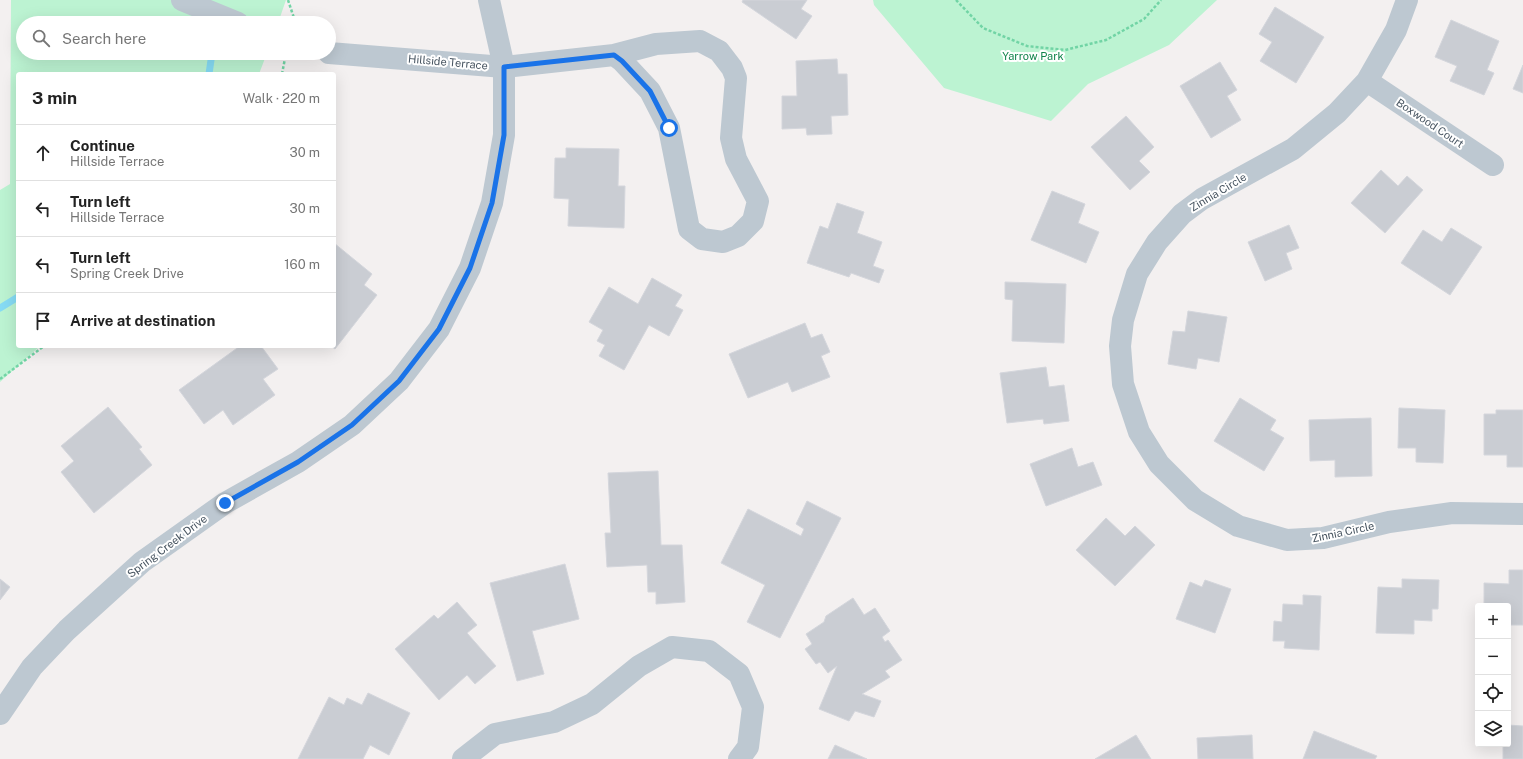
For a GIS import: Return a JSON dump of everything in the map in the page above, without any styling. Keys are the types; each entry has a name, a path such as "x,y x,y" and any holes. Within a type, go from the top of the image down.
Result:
{"street":[{"path":"182,0 221,16"},
{"name":"Spring Creek Drive","path":"0,714 32,667 67,630 142,562 225,503 298,462 352,425 399,381 439,329 470,268 492,203 504,135 504,67 488,0"},
{"name":"Zinnia Circle","path":"1407,0 1396,30 1366,81 1338,113 1293,148 1202,199 1182,214 1157,242 1137,274 1122,320 1120,346 1123,384 1139,432 1159,464 1195,500 1238,526 1287,540 1323,538 1389,522 1452,513 1523,514"},
{"name":"Hillside Terrace","path":"336,54 504,67 614,55 656,44 700,40 719,51 732,68 736,78 731,138 736,159 758,201 753,221 738,236 723,242 702,239 689,230 669,128 650,91 622,61 614,55"},
{"name":"Boxwood Court","path":"1366,81 1493,165"},
{"path":"463,759 495,734 554,722 592,704 639,666 672,647 709,651 740,674 753,707 748,747 739,759"}],"path":[{"path":"288,0 293,16"},
{"path":"956,0 983,28 1027,46 1065,50 1106,40 1144,19 1161,0"},
{"path":"282,72 285,60"},
{"path":"0,379 41,348"}],"green space":[{"path":"11,0 286,0 280,16 16,16 16,60 264,60 260,72 16,72 16,348 38,348 0,382 0,190 10,184"},
{"name":"Yarrow Park","path":"873,0 1217,0 1169,45 1088,84 1051,121 944,88 874,5"}],"building":[{"path":"743,0 807,0 801,9 812,16 796,39 742,2"},
{"path":"1275,7 1324,37 1296,83 1260,61 1272,42 1259,34"},
{"path":"1451,20 1499,41 1487,70 1494,73 1484,95 1450,81 1457,66 1435,57"},
{"path":"837,59 838,74 847,74 848,115 831,116 832,134 807,135 806,128 782,129 782,96 797,96 796,61"},
{"path":"1220,62 1237,90 1227,96 1241,120 1211,138 1180,86"},
{"path":"1523,65 1523,93 1513,89"},
{"path":"1126,116 1154,147 1139,161 1150,172 1130,190 1091,147"},
{"path":"566,148 619,149 618,186 625,186 624,228 568,226 569,199 554,198 555,158 566,158"},
{"path":"1381,170 1398,186 1407,176 1423,190 1385,233 1351,203"},
{"path":"1052,191 1085,204 1078,223 1099,232 1086,263 1031,240"},
{"path":"837,203 864,212 857,233 882,242 873,266 884,270 879,283 851,273 849,277 807,263 820,226 828,229"},
{"path":"1289,225 1299,248 1286,253 1292,269 1265,281 1248,242"},
{"path":"1451,228 1482,247 1450,295 1401,263 1423,230 1442,242"},
{"path":"336,245 372,274 364,285 377,295 336,348"},
{"path":"652,278 682,295 675,306 683,310 669,336 649,325 624,370 599,356 605,345 597,341 603,330 589,322 609,287 638,304"},
{"path":"1005,282 1066,284 1064,343 1012,341 1013,300 1005,299"},
{"path":"1188,311 1227,317 1219,362 1198,358 1196,369 1168,364 1173,331 1185,332"},
{"path":"805,323 811,338 822,334 830,352 821,356 830,377 792,392 788,382 748,398 729,354"},
{"path":"237,348 262,348 278,369 263,379 275,395 233,425 223,410 204,424 179,390"},
{"path":"1046,367 1049,387 1064,385 1069,421 1044,424 1043,419 1007,423 1000,373"},
{"path":"1240,398 1276,420 1270,430 1284,438 1264,471 1214,441"},
{"path":"108,407 142,447 139,449 152,465 94,513 61,472 74,461 61,446"},
{"path":"1399,408 1445,410 1443,463 1416,462 1416,448 1398,448"},
{"path":"1496,410 1523,410 1523,467 1507,467 1507,455 1484,455 1484,414 1496,414"},
{"path":"1371,418 1372,476 1335,477 1335,460 1310,461 1309,420"},
{"path":"1072,448 1078,467 1093,462 1102,485 1046,506 1030,464"},
{"path":"658,471 661,545 682,545 685,602 656,604 656,592 648,592 647,565 607,567 605,533 611,533 608,473"},
{"path":"807,501 841,518 780,638 747,622 765,585 721,563 748,509 801,536 804,529 796,524"},
{"path":"1106,518 1125,536 1135,526 1155,545 1115,586 1076,550"},
{"path":"565,564 579,619 532,631 544,674 517,681 490,583"},
{"path":"1509,570 1523,570 1523,625 1511,625 1511,603 1484,603 1484,583 1509,584"},
{"path":"0,579 10,587 0,600"},
{"path":"1402,579 1439,580 1438,609 1432,609 1432,621 1414,620 1414,634 1376,633 1378,587 1402,588"},
{"path":"1205,580 1231,589 1215,633 1176,619 1190,582 1202,587"},
{"path":"1303,595 1321,596 1319,650 1284,648 1285,641 1273,641 1274,621 1282,622 1283,604 1303,605"},
{"path":"853,598 864,615 875,608 890,631 882,637 885,642 888,640 902,660 885,671 890,677 862,694 881,701 874,717 855,711 849,721 819,709 837,666 828,673 820,662 816,664 805,649 812,644 806,634 824,622 826,616"},
{"path":"457,602 477,625 467,633 496,666 475,684 467,675 439,700 395,649 434,615 438,619"},
{"path":"368,693 410,713 389,755 370,745 363,759 298,759 329,697 344,705 347,698 362,705"},
{"path":"1511,725 1523,726 1523,759 1503,759 1503,747 1511,747"},
{"path":"1314,731 1377,756 1375,759 1303,759"},
{"path":"1136,735 1151,759 1095,759"},
{"path":"1252,735 1253,759 1198,759 1197,738"},
{"path":"835,745 867,759 828,759"}],"waterway":[{"path":"209,72 211,60"},
{"path":"0,308 16,298"}],"route":[{"path":"225,503 298,462 352,425 399,381 439,329 470,268 492,203 504,135 504,67 614,55 622,61 650,91 669,128"}]}
